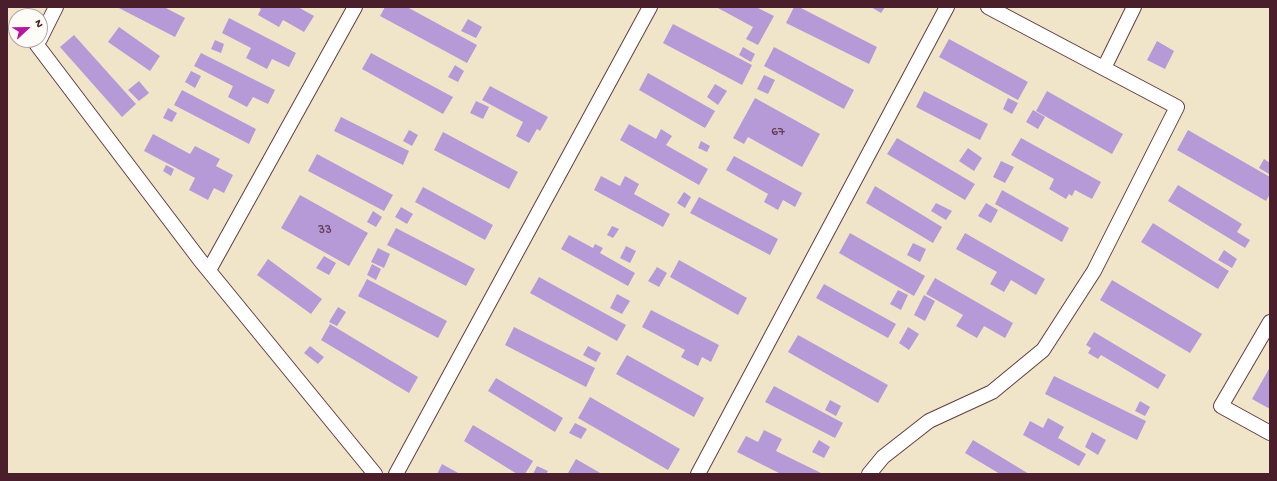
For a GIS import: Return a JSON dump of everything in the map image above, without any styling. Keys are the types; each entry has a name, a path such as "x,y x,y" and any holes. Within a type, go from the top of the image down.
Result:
{"lane":[{"path":"48,23 56,7"},
{"path":"209,270 355,7"},
{"path":"396,474 650,7"},
{"path":"698,474 947,7"},
{"path":"870,474 883,457 929,421 992,392 1043,350 1094,271 1177,107 988,7"},
{"path":"1104,68 1134,7"},
{"path":"39,48 209,270 375,474"},
{"path":"1270,322 1221,406 1270,433"}],"building":[{"path":"117,7 164,7 185,18 175,37"},
{"path":"258,7 298,7 314,16 304,32 283,20 279,27 258,15 261,9"},
{"path":"385,7 407,7 477,45 467,63 380,16"},
{"path":"716,7 756,7 774,16 758,45 746,39 753,27"},
{"path":"794,7 799,7 877,47 869,64 786,23"},
{"path":"871,7 885,7 881,13"},
{"path":"229,18 296,53 289,67 272,59 267,69 246,58 251,48 222,33"},
{"path":"468,19 482,27 476,38 461,31"},
{"path":"673,24 752,65 742,85 663,43"},
{"path":"119,27 160,56 150,71 108,42"},
{"path":"74,35 136,104 122,117 60,47"},
{"path":"949,39 1028,82 1018,100 939,57"},
{"path":"215,40 224,44 221,53 211,49"},
{"path":"1157,41 1174,51 1165,69 1147,60"},
{"path":"743,47 755,54 751,62 739,55"},
{"path":"774,47 854,90 844,109 764,66"},
{"path":"201,53 275,90 268,104 253,97 247,107 228,97 233,86 194,66"},
{"path":"371,53 453,97 443,114 362,69"},
{"path":"455,65 464,71 458,82 448,77"},
{"path":"191,71 201,76 195,88 185,82"},
{"path":"648,73 715,111 705,128 639,90"},
{"path":"764,75 775,80 768,94 757,89"},
{"path":"139,81 149,93 139,101 128,90"},
{"path":"715,84 727,91 718,105 707,97"},
{"path":"490,86 548,117 540,131 537,129 529,143 516,136 523,122 482,100"},
{"path":"182,90 256,129 249,144 174,105"},
{"path":"924,91 988,124 980,140 916,107"},
{"path":"1047,91 1123,134 1112,154 1036,111"},
{"path":"755,98 820,134 802,167 748,137 744,144 733,138"},
{"path":"1008,98 1018,103 1012,114 1003,109"},
{"path":"476,101 489,107 483,119 470,113"},
{"path":"168,108 177,113 172,122 163,118"},
{"path":"1033,110 1045,117 1038,129 1026,122"},
{"path":"341,117 409,151 403,165 334,131"},
{"path":"629,124 656,139 661,129 672,136 666,145 708,169 699,185 620,140"},
{"path":"409,130 418,135 412,146 403,141"},
{"path":"1188,130 1270,177 1270,194 1266,201 1177,150"},
{"path":"443,132 518,172 509,189 434,150"},
{"path":"153,134 190,154 195,146 220,159 216,166 233,175 224,193 214,188 208,200 189,190 195,178 144,151"},
{"path":"897,138 975,184 965,200 887,154"},
{"path":"1021,138 1101,182 1092,199 1075,190 1072,196 1069,194 1066,199 1049,189 1054,179 1011,155"},
{"path":"701,141 710,146 707,152 698,148"},
{"path":"968,148 982,158 974,171 959,161"},
{"path":"317,154 393,195 384,211 308,171"},
{"path":"734,156 802,193 795,207 783,200 778,210 764,202 768,194 726,170"},
{"path":"1264,159 1270,163 1269,174 1259,168"},
{"path":"1001,161 1014,167 1005,183 993,177"},
{"path":"166,165 174,169 171,176 163,171"},
{"path":"601,176 620,186 625,176 639,184 634,194 670,214 663,227 594,190"},
{"path":"1178,185 1242,224 1237,232 1250,240 1245,248 1168,201"},
{"path":"875,186 942,227 933,243 866,203"},
{"path":"423,187 493,225 485,240 415,202"},
{"path":"1002,190 1069,228 1062,242 995,204"},
{"path":"684,192 691,197 685,208 677,203"},
{"path":"300,195 368,233 349,266 281,228"},
{"path":"699,197 778,239 770,255 690,213"},
{"path":"936,203 952,211 946,220 931,211"},
{"path":"986,203 998,210 991,223 978,216"},
{"path":"401,207 413,214 407,224 395,217"},
{"path":"373,211 382,217 376,227 367,222"},
{"path":"1153,223 1229,271 1218,289 1141,242"},
{"path":"612,226 619,229 613,238 607,235"},
{"path":"396,228 475,269 466,286 387,245"},
{"path":"850,233 925,276 914,296 839,253"},
{"path":"965,233 1045,279 1036,295 1011,280 1004,292 990,284 997,272 956,249"},
{"path":"569,235 593,248 595,244 603,248 600,253 635,273 628,286 561,249"},
{"path":"913,243 926,249 920,262 907,255"},
{"path":"626,246 636,251 630,263 620,258"},
{"path":"378,248 390,254 384,268 371,262"},
{"path":"1224,250 1237,259 1232,268 1218,260"},
{"path":"324,256 336,263 329,275 316,268"},
{"path":"268,259 322,299 311,314 257,275"},
{"path":"679,260 747,298 738,315 670,277"},
{"path":"372,264 381,269 376,280 367,275"},
{"path":"657,267 667,273 659,287 648,281"},
{"path":"539,277 626,325 617,341 530,293"},
{"path":"935,278 1013,323 1005,338 984,326 977,338 956,326 963,315 926,294"},
{"path":"367,279 447,321 438,338 358,296"},
{"path":"1112,280 1202,334 1190,353 1100,300"},
{"path":"824,284 896,324 888,338 816,298"},
{"path":"898,290 908,295 901,310 890,304"},
{"path":"617,294 630,301 622,314 610,308"},
{"path":"924,295 935,301 925,321 914,315"},
{"path":"338,307 346,312 337,326 329,322"},
{"path":"651,310 719,345 711,362 702,357 698,366 681,357 685,350 642,327"},
{"path":"330,324 418,377 409,393 321,340"},
{"path":"514,327 595,368 586,387 505,345"},
{"path":"908,327 919,334 909,350 899,343"},
{"path":"1094,332 1166,375 1158,389 1101,355 1098,359 1088,353 1091,348 1086,345"},
{"path":"798,335 888,385 878,403 788,352"},
{"path":"310,346 324,357 318,364 304,353"},
{"path":"588,346 601,353 596,362 583,355"},
{"path":"627,355 704,398 694,417 616,374"},
{"path":"1270,367 1270,409 1252,399"},
{"path":"1054,376 1146,421 1137,440 1045,394"},
{"path":"496,378 563,418 555,432 488,391"},
{"path":"774,386 843,423 835,438 765,402"},
{"path":"590,397 680,449 668,470 578,418"},
{"path":"830,400 841,406 836,416 825,410"},
{"path":"1140,401 1150,407 1145,416 1135,411"},
{"path":"1048,418 1064,427 1058,438 1086,454 1079,466 1023,435 1030,421 1043,428"},
{"path":"575,423 587,429 581,439 569,433"},
{"path":"473,425 533,461 525,474 517,474 464,441"},
{"path":"764,430 782,439 776,451 823,474 781,474 737,452 746,436 758,442"},
{"path":"1092,432 1106,440 1098,455 1085,447"},
{"path":"819,440 830,447 824,458 812,452"},
{"path":"973,440 1029,474 1000,474 965,453"},
{"path":"576,459 602,474 568,473"},
{"path":"442,464 460,474 437,474"},
{"path":"537,466 548,471 546,474 533,474"}]}
